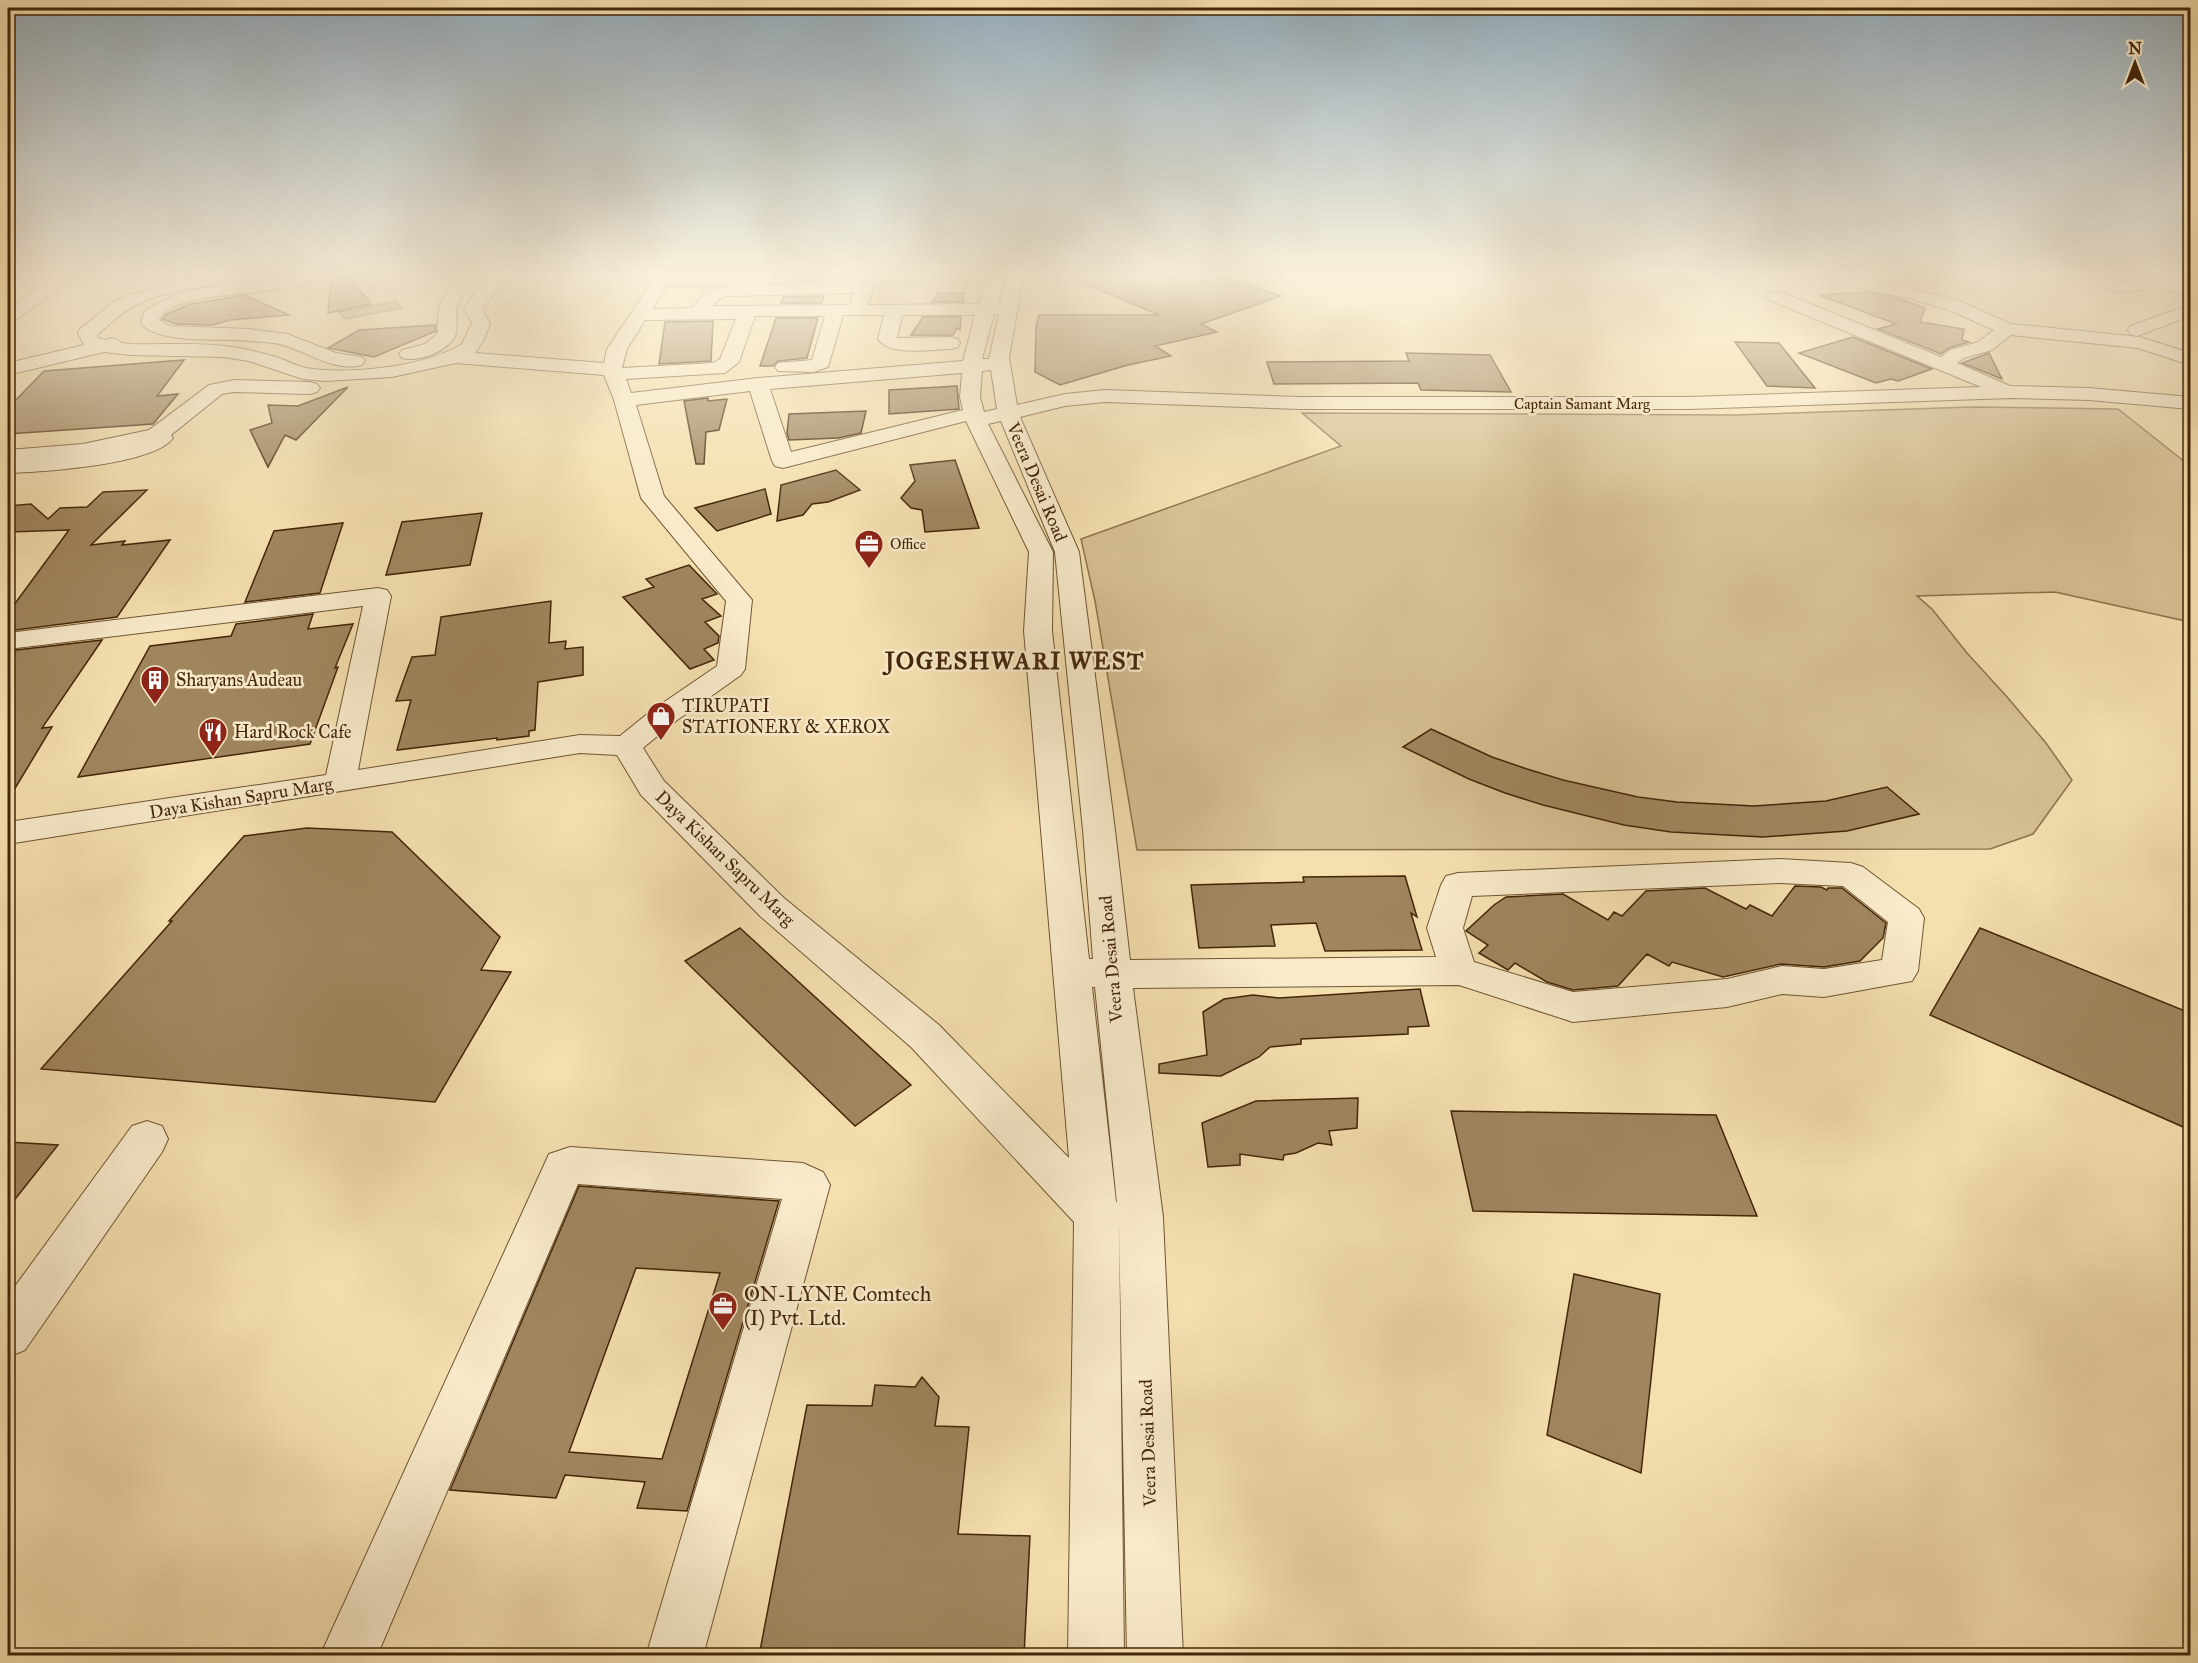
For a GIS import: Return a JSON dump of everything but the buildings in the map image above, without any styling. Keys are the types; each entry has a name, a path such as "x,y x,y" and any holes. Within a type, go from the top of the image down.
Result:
{"street":[{"path":"8,369 63,356"},
{"path":"243,356 263,359 280,367 309,374 356,375 399,370 455,357 617,373 709,371 724,366 731,356"},
{"path":"325,356 345,361 380,360 400,356"},
{"path":"399,370 433,356"},
{"path":"617,356 617,373 653,498 739,600 731,669 662,717 627,746"},
{"path":"758,381 819,365 822,356"},
{"path":"951,356 974,361"},
{"name":"Veera Desai Road","path":"976,356 974,361 986,416 1050,543 1067,552 1102,862 1112,973 1141,1216 1155,1656"},
{"path":"1923,356 2011,392"},
{"path":"1944,364 1955,356"},
{"path":"624,400 758,381 974,361"},
{"name":"Captain Samant Marg","path":"758,381 783,461 1065,400 1105,396 1321,403 1689,403 2011,392 2089,394 2190,403"},
{"path":"8,457 64,455 106,448 157,435 208,394 223,387 313,388"},
{"path":"8,466 62,463 111,456 160,442 162,438 157,435"},
{"path":"1050,543 1041,552 1038,631 1096,1215 1096,1656"},
{"path":"8,641 378,596 340,783"},
{"name":"Daya Kishan Sapru Marg","path":"8,833 580,744 627,746 652,788 660,796 772,907 925,1036 1096,1215"},
{"path":"1061,863 1102,862"},
{"path":"1072,973 1176,975 1459,971 1573,1007 1728,993 1782,980 1824,983 1899,971 1906,918 1851,875 1779,871 1458,885 1445,928 1459,971"},
{"path":"8,1334 147,1139"},
{"path":"348,1656 564,1167 570,1165 803,1182 808,1185 674,1656"},
{"path":"1096,1215 1141,1216"}],"shaded area":[{"path":"1971,407 2118,409 2190,466 2190,622 2055,592 1917,596 1932,609 1967,653 2046,743 2072,780 2033,834 1990,849 1137,850 1095,601 1081,539 1341,446 1302,413 1735,415"}],"place":[{"name":"Office","path":"869,570"},
{"name":"Sharyans Audeau","path":"155,706"},
{"name":"TIRUPATI STATIONERY & XEROX","path":"661,742"},
{"name":"Hard Rock Cafe","path":"213,758"},
{"name":"ON-LYNE Comtech (I) Pvt. Ltd.","path":"723,1332"}],"district":[{"name":"JOGESHWARI WEST","path":"1015,661"}]}
